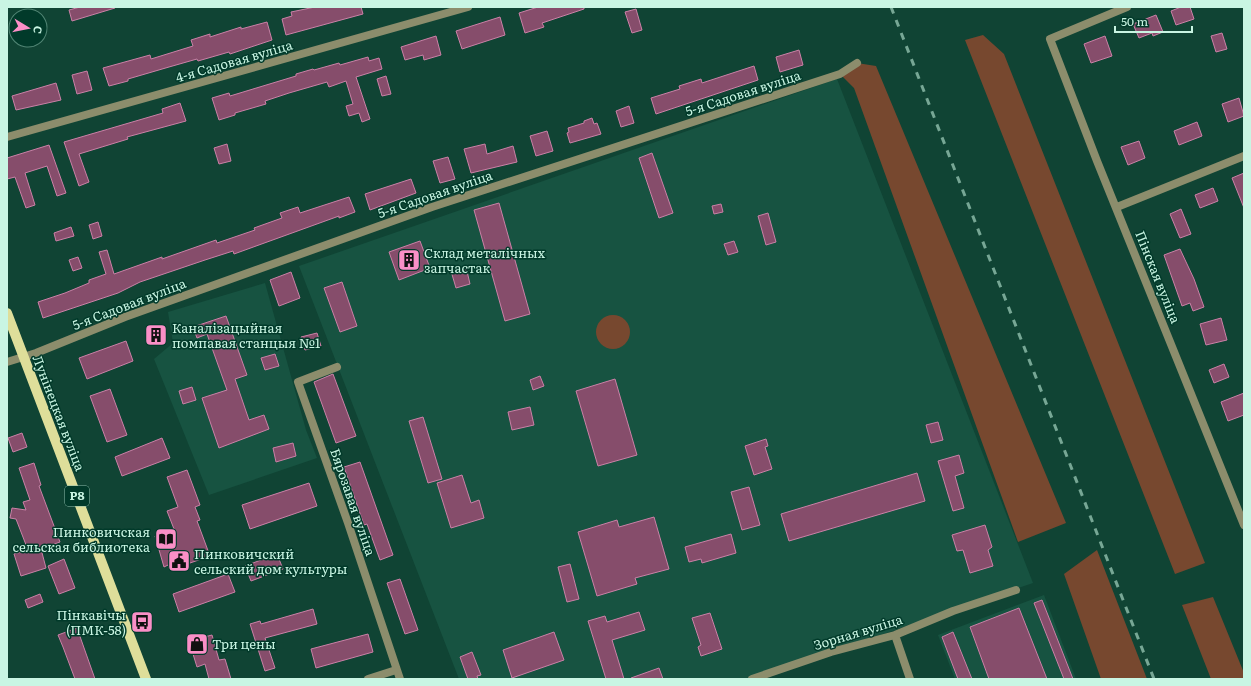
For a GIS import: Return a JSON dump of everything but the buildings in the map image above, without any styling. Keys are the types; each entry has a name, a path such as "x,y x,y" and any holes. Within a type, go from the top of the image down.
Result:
{"main road":[{"name":"Лунінецкая вуліца","path":"7,313 146,679"}],"street":[{"name":"4-я Садовая вуліца","path":"7,137 468,7"},
{"name":"Пінская вуліца","path":"1127,7 1050,38 1244,525"},
{"name":"5-я Садовая вуліца","path":"7,362 125,317 432,206 840,74 857,63"},
{"path":"1117,206 1244,156"},
{"name":"Бярозавая вуліца","path":"337,367 298,382 348,523 400,679"},
{"name":"Зорная вуліца","path":"752,679 831,652 895,636 953,611 1016,590"},
{"path":"895,636 910,679"},
{"path":"368,679 396,670"}],"shaded area":[{"path":"983,35 1004,54 1205,563 1175,574 965,40"},
{"path":"857,63 876,66 1066,523 1018,542 854,88 840,74"},
{"path":"837,79 1033,583 831,652 746,679 459,679 299,266"},
{"path":"265,283 306,430 317,458 209,495 154,359 173,343 168,312"},
{"path":"613,315 625,320 630,332 625,344 613,349 601,344 596,332 601,320"},
{"path":"1097,550 1147,679 1101,679 1064,574"},
{"path":"1044,595 1076,679 955,679 938,635"},
{"path":"1213,597 1244,673 1244,679 1211,679 1182,605"}],"railway":[{"path":"891,7 1154,679"}],"place":[{"name":"Склад металічных запчастак","path":"409,260"},
{"name":"Каналізацыйная помпавая станцыя №1","path":"156,335"},
{"name":"Пинковичская сельская библиотека","path":"166,539"},
{"name":"Пинковичский сельский дом культуры","path":"179,561"},
{"name":"Пінкавічы (ПМК-58)","path":"142,622"},
{"name":"Три цены","path":"197,644"}]}
